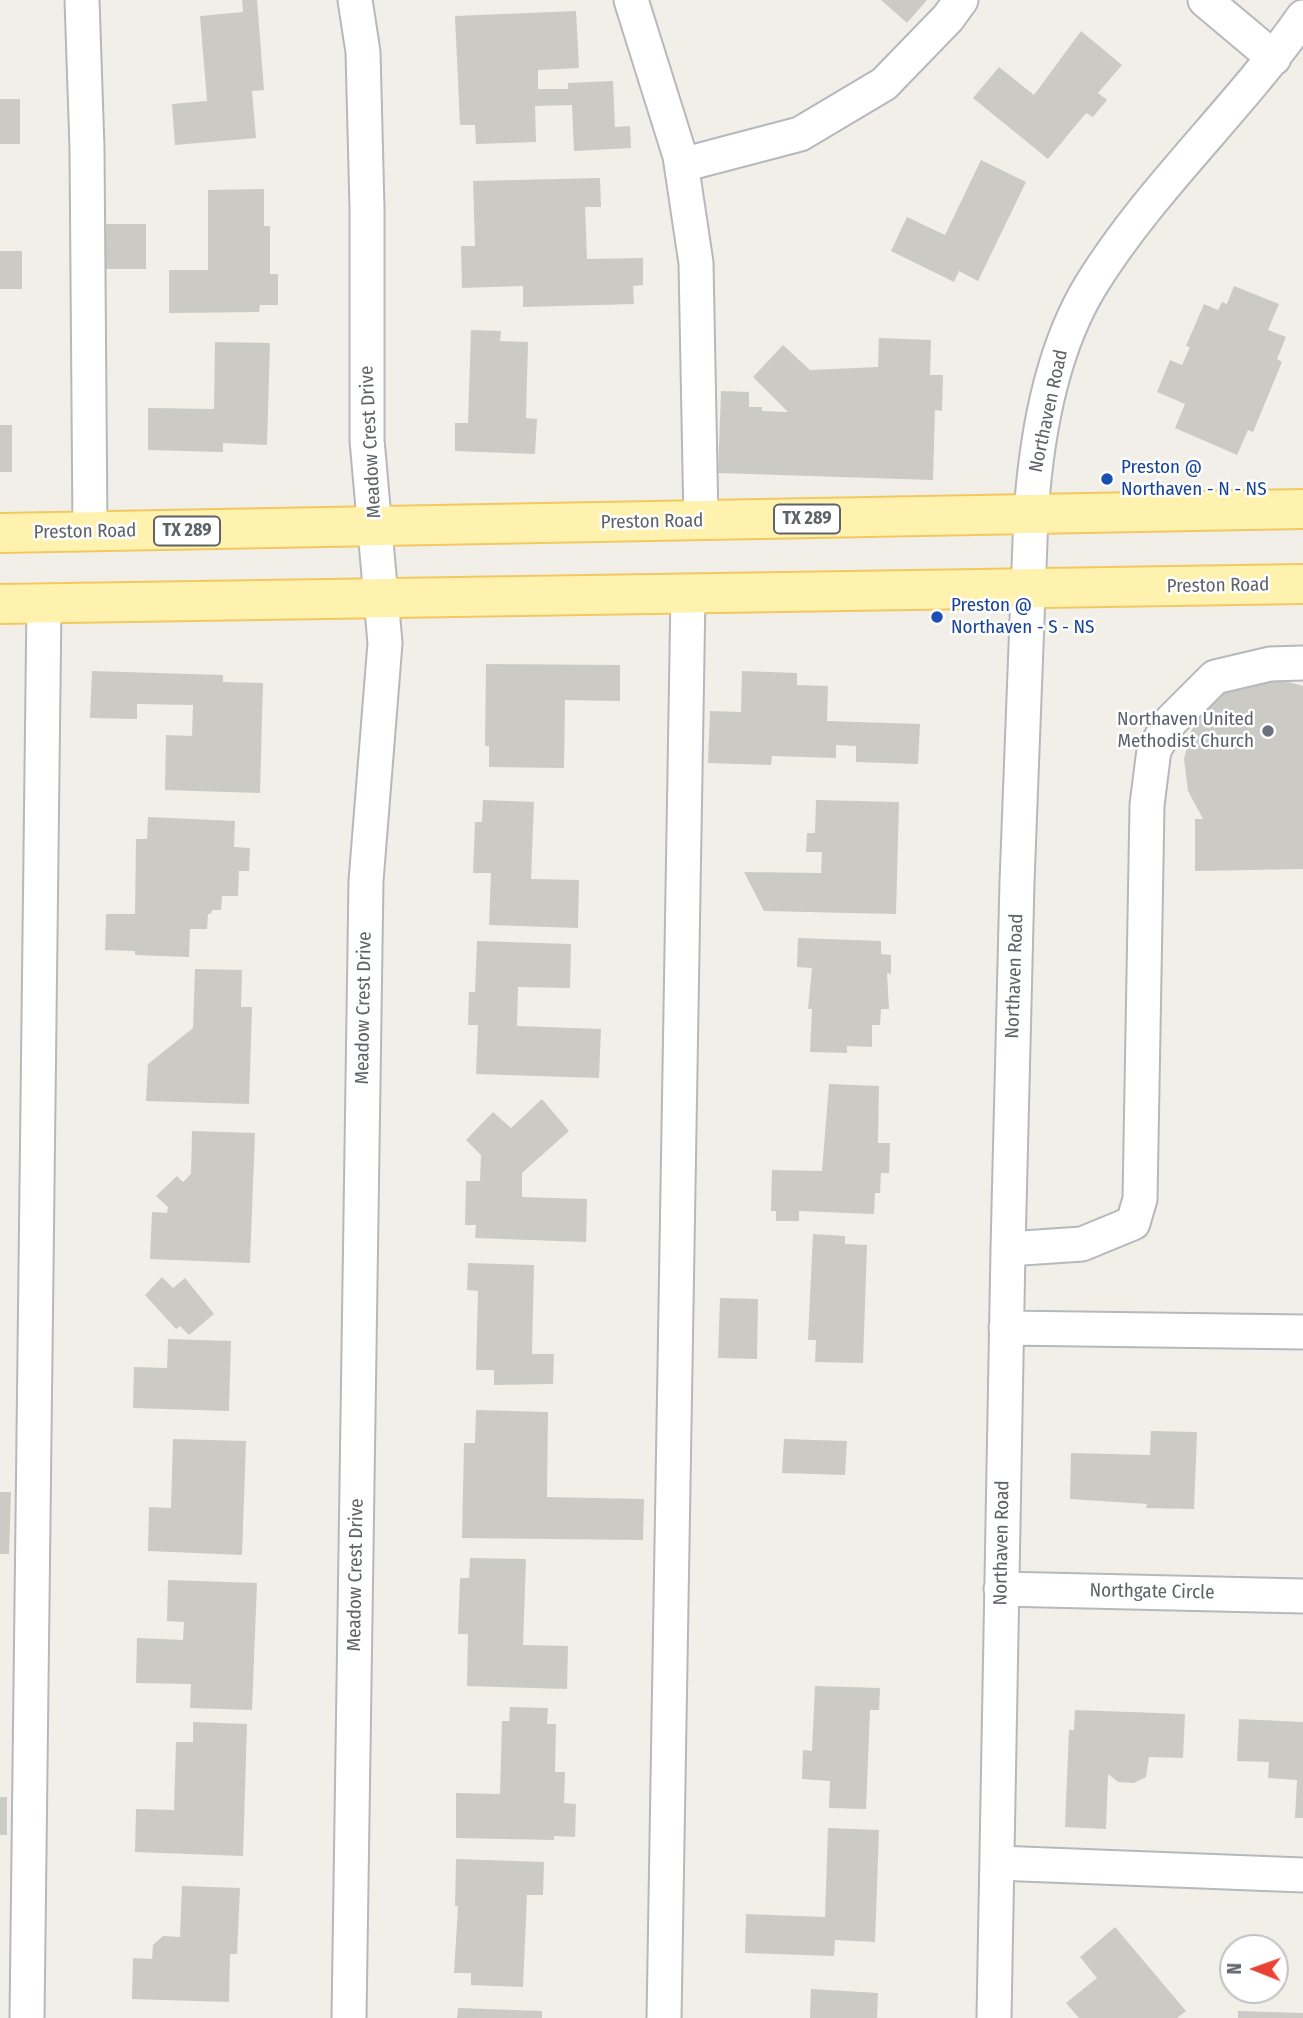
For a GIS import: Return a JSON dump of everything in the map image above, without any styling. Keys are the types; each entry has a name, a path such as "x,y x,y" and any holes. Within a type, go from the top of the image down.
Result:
{"main road":[{"name":"Preston Road","path":"0,533 1303,509"},
{"name":"Preston Road","path":"0,604 1303,584"}],"street":[{"path":"82,0 87,148 90,532"},
{"name":"Meadow Crest Drive","path":"349,2018 366,895 385,643 367,440 367,208 363,52 355,0"},
{"path":"631,0 682,165 696,263 701,522"},
{"path":"682,165 800,134 812,127 884,84 961,0"},
{"path":"1205,0 1274,58"},
{"name":"Northaven Road","path":"995,2018 1006,1328 1017,882 1035,464 1050,390 1064,342 1091,286 1144,211 1274,58 1303,17"},
{"path":"664,2018 688,594"},
{"path":"27,2018 44,603"},
{"path":"1008,1249 1082,1244 1133,1223 1139,1199 1147,806 1154,750 1170,722 1215,677 1270,664 1303,663"},
{"path":"1006,1328 1303,1332"},
{"name":"Northgate Circle","path":"1001,1589 1303,1596"},
{"path":"997,1863 1303,1875"}],"building":[{"path":"242,0 257,0 264,90 252,91 256,138 175,145 172,104 207,101 200,16 243,12"},
{"path":"881,0 927,0 907,23"},
{"path":"576,11 579,68 538,70 538,89 568,89 568,83 613,81 615,127 630,126 631,148 574,151 572,105 535,106 536,142 476,144 475,125 460,125 455,16"},
{"path":"1081,31 1122,65 1098,93 1107,100 1093,117 1086,113 1048,159 973,98 999,67 1034,95"},
{"path":"0,99 20,99 20,144 0,144"},
{"path":"981,160 1026,182 978,281 959,271 954,282 891,251 907,217 945,235"},
{"path":"600,178 601,207 585,207 587,259 643,258 643,285 633,286 634,304 523,307 523,286 462,288 461,246 475,246 473,181"},
{"path":"264,189 264,226 270,226 270,274 278,274 278,305 260,305 259,312 169,313 169,270 208,270 208,190"},
{"path":"103,224 146,224 146,269 103,269"},
{"path":"0,251 22,251 22,289 0,289"},
{"path":"1234,286 1279,304 1268,330 1286,337 1277,359 1282,362 1253,432 1248,430 1237,455 1175,428 1185,404 1157,392 1170,360 1182,365 1190,347 1186,346 1204,304 1218,310 1222,302 1227,304"},
{"path":"471,330 501,331 500,341 528,342 526,418 537,419 535,454 455,451 455,423 468,423"},
{"path":"879,338 931,340 930,375 943,375 942,411 935,410 933,480 718,473 721,391 749,392 749,407 762,407 762,411 788,412 753,377 783,345 810,370 878,367"},
{"path":"215,342 270,343 267,445 223,443 223,452 148,450 148,408 214,409"},
{"path":"0,425 12,425 12,472 0,472"},
{"path":"486,664 620,665 620,701 565,700 564,768 489,767 489,746 485,746"},
{"path":"92,671 223,675 223,682 263,683 260,793 165,790 166,735 192,736 193,705 137,704 137,719 90,718"},
{"path":"742,671 797,673 797,685 828,686 827,721 920,724 918,764 856,762 856,746 836,745 836,758 772,756 771,765 708,763 710,711 741,712"},
{"path":"1259,680 1281,680 1303,686 1303,869 1195,871 1195,819 1203,819 1188,791 1184,759 1191,731 1206,707 1221,694 1240,684"},
{"path":"483,800 534,802 531,879 579,880 578,928 489,925 491,873 473,873 475,822 482,822"},
{"path":"816,800 899,802 896,914 764,911 744,872 821,873 822,852 806,852 807,833 815,833"},
{"path":"148,817 235,821 234,847 250,848 249,871 239,871 238,896 222,896 221,910 212,910 211,914 208,914 207,929 190,929 189,957 135,955 135,951 105,950 106,914 135,914 136,839 147,839"},
{"path":"798,938 881,941 881,954 891,955 891,974 887,973 889,1009 881,1009 880,1025 872,1025 872,1047 847,1046 847,1053 810,1052 812,1009 808,1009 812,968 797,967"},
{"path":"477,941 571,944 570,988 518,987 517,1026 601,1029 599,1078 476,1074 478,1025 468,1025 469,992 475,992"},
{"path":"195,969 242,970 241,1007 252,1007 249,1104 146,1101 148,1064 193,1028"},
{"path":"829,1084 879,1086 878,1143 890,1143 889,1173 881,1173 880,1193 875,1193 874,1214 799,1211 799,1221 776,1221 776,1211 771,1211 772,1170 822,1171"},
{"path":"542,1099 569,1131 522,1173 522,1197 587,1199 586,1242 475,1238 476,1225 465,1225 466,1181 480,1181 481,1155 466,1140 493,1112 511,1128"},
{"path":"192,1131 255,1133 250,1263 150,1259 152,1212 167,1213 168,1207 156,1196 177,1176 183,1182 191,1174"},
{"path":"813,1234 845,1236 845,1244 867,1245 863,1363 815,1362 816,1340 808,1340"},
{"path":"468,1263 534,1265 532,1354 554,1354 553,1384 494,1385 494,1370 476,1370 478,1291 467,1290"},
{"path":"162,1277 173,1288 185,1278 214,1314 189,1335 180,1326 176,1329 145,1295"},
{"path":"720,1298 758,1299 757,1359 718,1358"},
{"path":"168,1339 231,1341 229,1411 133,1408 134,1367 167,1368"},
{"path":"476,1410 548,1412 547,1497 644,1499 643,1540 462,1538 464,1443 475,1443"},
{"path":"1151,1431 1197,1432 1194,1509 1146,1508 1147,1504 1070,1499 1071,1453 1150,1455"},
{"path":"173,1439 246,1441 242,1555 148,1551 149,1507 171,1508"},
{"path":"784,1439 847,1441 845,1475 782,1473"},
{"path":"0,1492 11,1492 9,1554 0,1554"},
{"path":"470,1558 526,1559 523,1645 568,1646 567,1689 467,1686 468,1634 458,1634 460,1578 469,1578"},
{"path":"168,1580 257,1583 252,1710 190,1708 191,1684 136,1683 137,1638 183,1640 184,1622 167,1621"},
{"path":"815,1686 880,1688 879,1710 870,1710 866,1809 829,1808 830,1781 802,1779 803,1750 812,1751"},
{"path":"510,1707 548,1708 547,1724 556,1724 555,1772 565,1772 564,1803 576,1804 575,1837 554,1836 554,1840 456,1838 456,1793 500,1794 502,1721 509,1721"},
{"path":"1075,1710 1185,1714 1183,1758 1149,1757 1146,1777 1134,1783 1118,1782 1108,1774 1106,1829 1065,1827 1069,1730 1074,1730"},
{"path":"1239,1719 1303,1722 1303,1818 1295,1818 1297,1780 1268,1778 1269,1762 1237,1761"},
{"path":"193,1722 247,1724 243,1856 135,1852 136,1809 174,1810 176,1742 193,1742"},
{"path":"0,1797 7,1797 7,1835 0,1835"},
{"path":"828,1828 879,1830 875,1942 835,1940 834,1956 745,1953 746,1914 825,1917"},
{"path":"456,1859 544,1862 543,1895 527,1895 523,1987 471,1985 471,1973 454,1973 458,1906 455,1906"},
{"path":"182,1886 240,1888 237,1954 230,1954 229,2002 132,1999 133,1958 152,1959 153,1945 163,1936 180,1937"},
{"path":"1115,1927 1186,2011 1177,2018 1079,2018 1066,2003 1097,1978 1080,1957"},
{"path":"811,1989 878,1993 877,2018 810,2018"},
{"path":"458,2008 542,2011 542,2018 457,2018"},
{"path":"1238,2011 1303,2013 1303,2018 1238,2018"}],"place":[{"name":"Preston @ Northaven - N - NS","path":"1107,479"},
{"name":"Preston @ Northaven - S - NS","path":"937,617"},
{"name":"Northaven United Methodist Church","path":"1268,731"}]}
